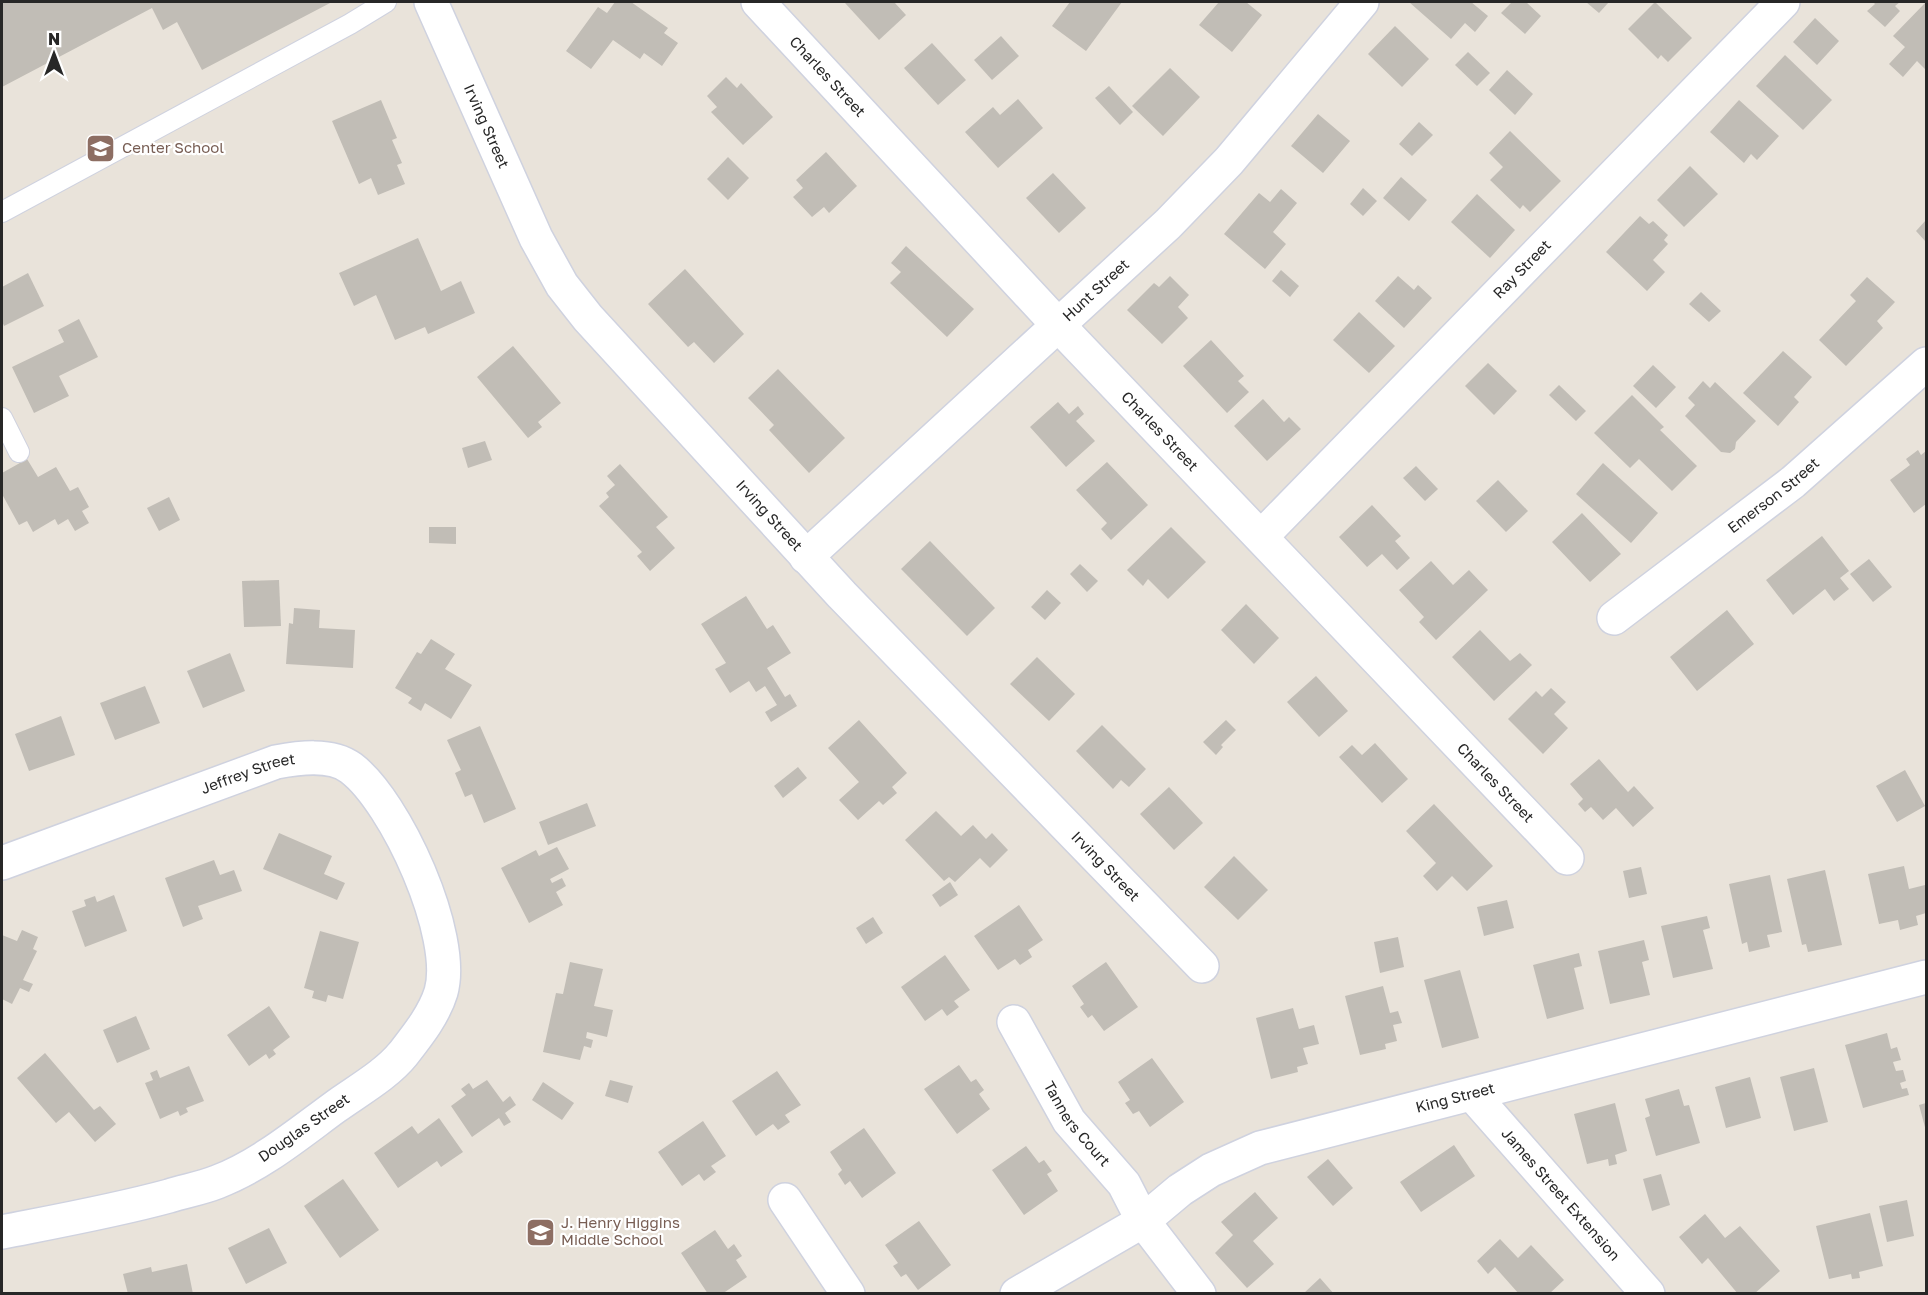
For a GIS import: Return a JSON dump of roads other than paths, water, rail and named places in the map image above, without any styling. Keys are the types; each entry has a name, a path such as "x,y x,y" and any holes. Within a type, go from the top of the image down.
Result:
{"street":[{"name":"Irving Street","path":"431,2 536,238 562,285 617,353 807,557 1202,966"},
{"name":"Charles Street","path":"758,2 1059,325 1566,858"},
{"name":"Hunt Street","path":"807,557 1168,224 1229,161 1362,2"},
{"name":"Ray Street","path":"1261,537 1783,2"},
{"name":"Emerson Street","path":"1614,618 1793,482 1926,364"},
{"name":"Jeffrey Street","path":"2,863 276,762 301,758 325,759 350,767 368,786 416,863 431,902"},
{"name":"Douglas Street","path":"2,1232 104,1213 217,1182 266,1157 370,1081 401,1057 427,1021 441,992 442,959 431,902"},
{"name":"King Street","path":"1017,1293 1143,1221 1180,1190 1236,1157 1282,1142 1926,977"},
{"name":"Tanners Court","path":"1014,1022 1069,1121 1124,1184 1143,1221 1199,1293"},
{"name":"James Street Extension","path":"1472,1094 1648,1293"},
{"path":"785,1200 848,1293"}],"lane":[{"path":"2,212 350,24 386,2"},
{"path":"2,418 19,452"}],"place":[{"name":"Center School","path":"101,148"},
{"name":"J. Henry Higgins Middle School","path":"540,1232"}]}
